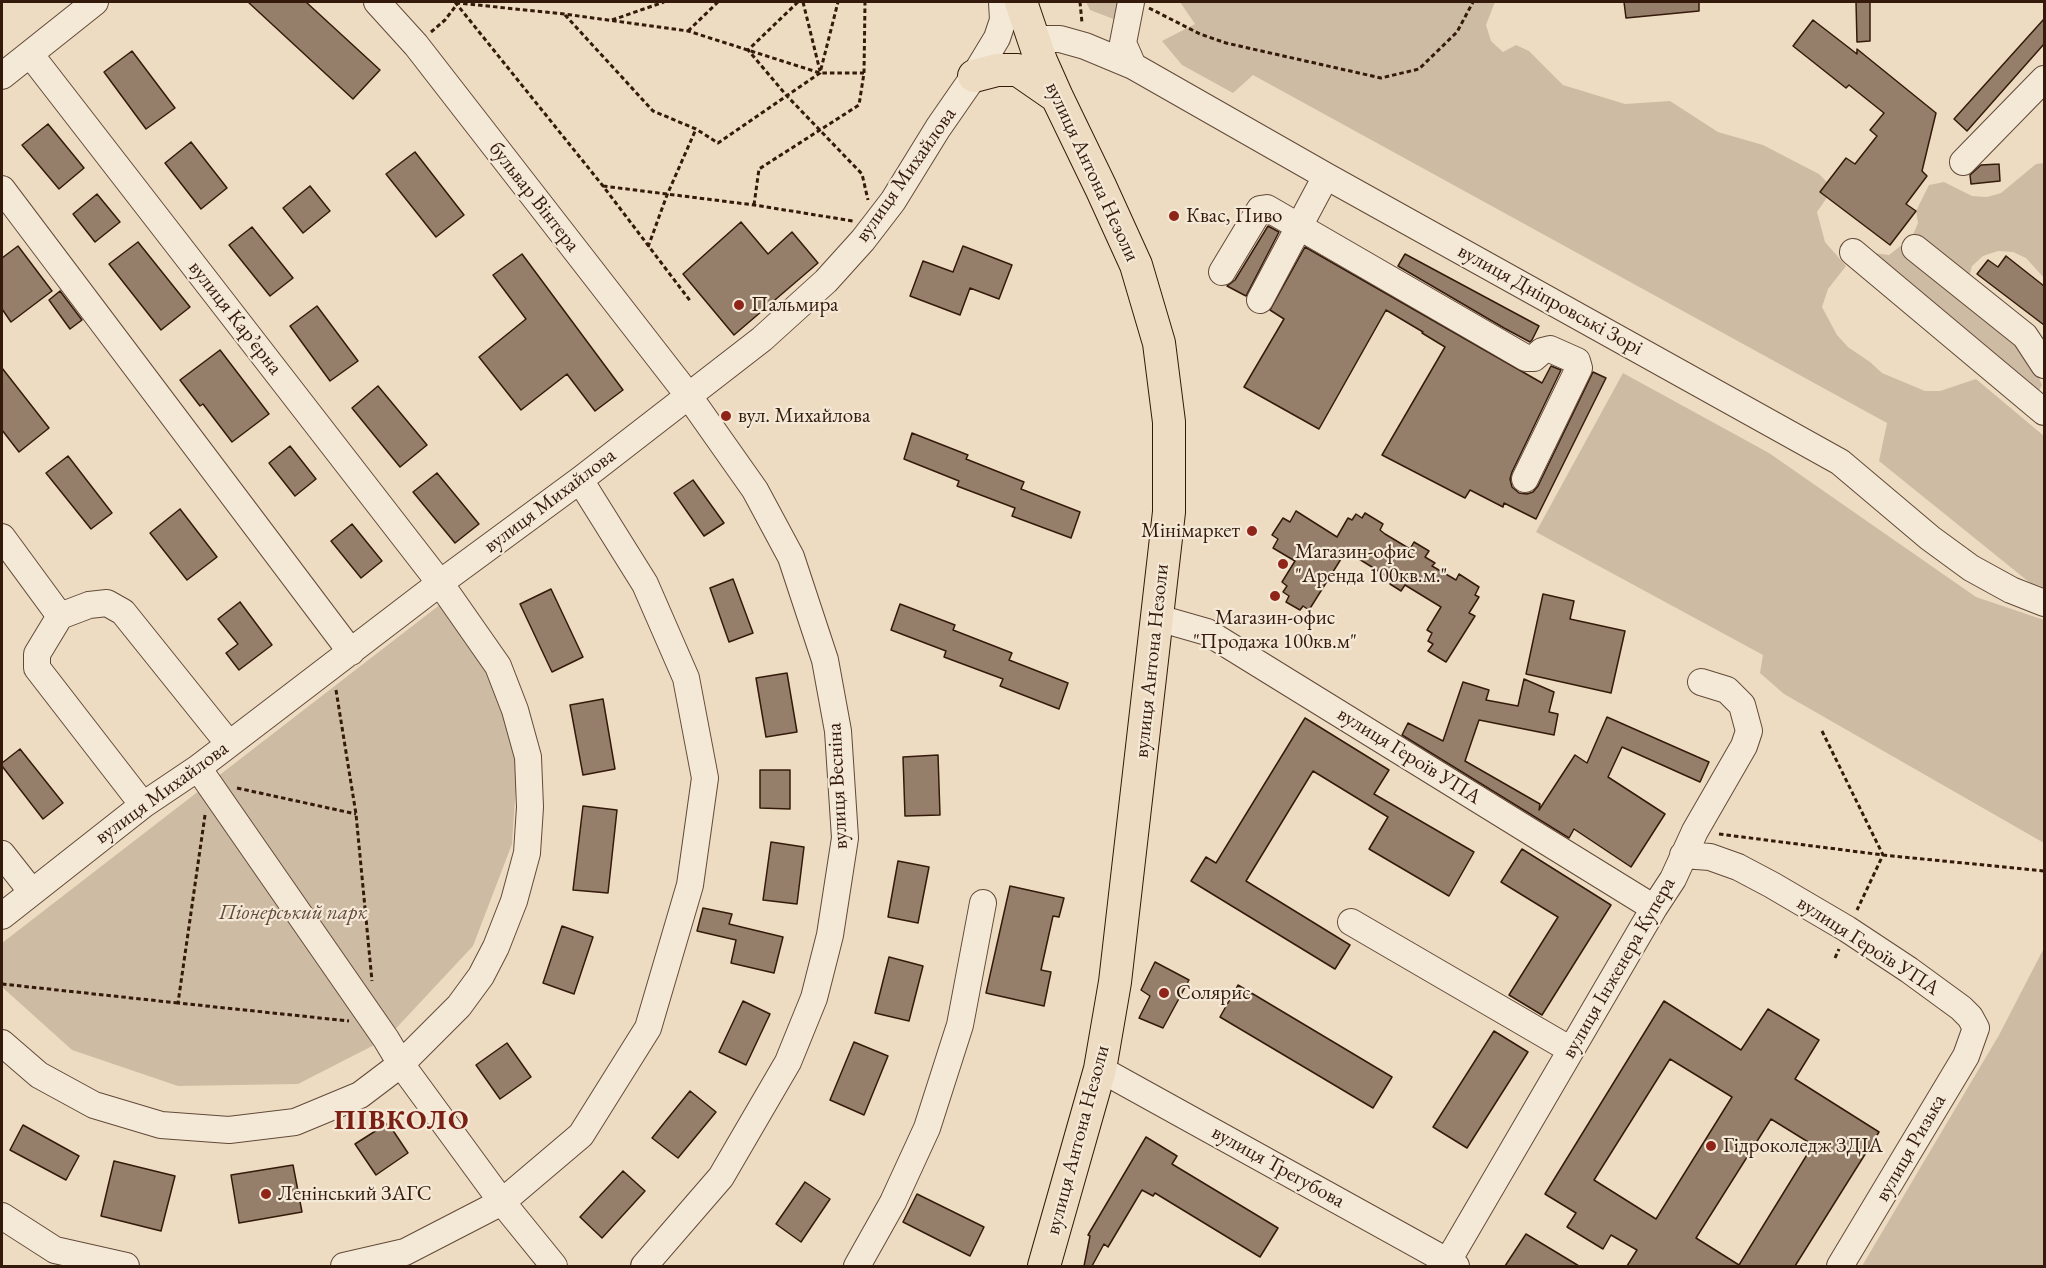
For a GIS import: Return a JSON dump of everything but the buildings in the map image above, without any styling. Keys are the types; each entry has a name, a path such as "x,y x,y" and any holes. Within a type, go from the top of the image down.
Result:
{"main road":[{"name":"вулиця Антона Незоли","path":"1021,2 1057,98 1136,265 1159,343 1169,422 1168,512 1158,618 1115,982 1100,1069 1044,1266"},
{"path":"975,76 997,70 1018,70 1057,98"}],"street":[{"path":"2,76 94,2"},
{"name":"бульвар Вінтера","path":"377,2 416,45 688,395"},
{"name":"вулиця Михайлова","path":"2,916 143,805 204,775 229,744 440,583 580,480 762,339 826,281 863,240 892,201 938,128 975,76 997,38 1003,20 1002,2"},
{"path":"1133,66 1123,43 1139,4"},
{"name":"вулиця Дніпровські Зорі","path":"1033,39 1060,39 1085,46 1133,66 1326,177 1840,462 1930,538 1971,567 2011,590 2044,603"},
{"name":"вулиця Кар’єрна","path":"2,1043 39,1075 94,1105 161,1125 229,1130 295,1122 360,1095 401,1064 459,1006 481,976 507,920 527,853 530,807 528,757 515,710 498,666 440,583 30,54"},
{"path":"1963,162 2044,79"},
{"path":"1260,300 1326,177"},
{"path":"2,189 351,652"},
{"path":"1222,272 1260,209 1267,208 1526,358 1534,358 1542,351 1550,350 1578,362 1579,368 1525,479"},
{"path":"1915,249 2025,336 2044,365"},
{"path":"1853,252 2044,412"},
{"name":"вулиця Весніна","path":"644,1266 721,1178 788,1062 814,998 830,935 845,838 838,731 825,660 791,557 755,490 688,395"},
{"path":"344,1266 405,1252 502,1202 581,1135 648,1028 690,885 705,778 686,678 645,584 580,480"},
{"path":"2,537 60,616"},
{"path":"143,805 38,668 37,654 60,616 89,604 107,603 123,612 229,744"},
{"name":"вулиця Героїв УПА","path":"1158,618 1207,632 1654,908"},
{"name":"вулиця Інженера Купера","path":"1450,1265 1571,1050 1673,879 1695,831 1744,746 1749,731 1742,705 1726,690 1701,682"},
{"path":"204,775 401,1064 502,1202 554,1266"},
{"path":"2,854 32,892"},
{"name":"вулиця Героїв УПА","path":"1683,855 1710,857 1738,867 1847,929 1961,1008 1976,1028"},
{"path":"857,1266 893,1202 927,1128 960,1025 983,903"},
{"path":"1351,922 1571,1050"},
{"name":"вулиця Ризька","path":"1840,1266 1966,1056 1976,1028"},
{"name":"вулиця Трегубова","path":"1100,1069 1450,1265"},
{"path":"2,1216 55,1250 126,1266"}],"path":[{"path":"416,45 445,20 456,2"},
{"path":"456,2 688,31 820,73 864,73"},
{"path":"456,2 603,186 691,302"},
{"path":"612,21 664,2"},
{"path":"688,31 718,2"},
{"path":"748,50 798,2"},
{"path":"803,2 820,73"},
{"path":"564,14 653,111 696,129 718,142 820,73 838,2"},
{"path":"754,205 759,169 859,105 864,73 865,2"},
{"path":"1139,4 1184,27 1226,43 1381,78 1419,69 1457,32 1473,2"},
{"path":"748,50 787,96 862,174 870,206"},
{"path":"648,247 667,195 696,129"},
{"path":"603,186 754,205 861,222"},
{"path":"1822,731 1883,855 1835,958"},
{"path":"204,775 356,814"},
{"path":"1695,831 1883,855 2044,871"},
{"path":"2,984 178,1003"}],"green space":[{"path":"1086,2 1129,2 1132,26 1090,10"},
{"path":"1180,2 1495,2 1486,25 1491,41 1503,52 1516,45 1529,51 1563,85 1625,104 1670,101 1718,132 1763,145 1819,174 1830,185 1826,199 1817,212 1825,242 1846,266 1828,289 1822,307 1837,335 1848,347 1882,373 1925,391 1940,391 1976,379 2044,436 2044,590 2029,582 1879,461 1887,423 1253,75 1233,93 1182,65 1162,41 1195,24"},
{"path":"2044,163 2044,278 2026,258 2013,252 1998,251 1983,256 1972,266 1968,281 2036,371 2042,385 2034,399 1866,266 1874,253 1889,255 1912,237 1918,223 1916,211 1929,185 1944,182 1972,196 1987,197 2001,193 2036,164"},
{"path":"1623,373 1769,453 1976,597 2044,620 2044,843 1784,694 1760,673 1763,655 1536,532"},
{"name":"Піонерський парк","path":"446,600 490,663 518,756 512,844 473,946 386,1039 298,1084 178,1086 72,1050 2,987 2,943"},
{"path":"2044,948 2044,1266 1862,1266 1999,1035"}],"place":[{"name":"Квас, Пиво","path":"1174,216"},
{"name":"Пальмира","path":"739,305"},
{"name":"вул. Михайлова","path":"726,416"},
{"name":"Мінімаркет","path":"1252,531"},
{"name":"Магазин-офис \"Аренда 100кв.м.\"","path":"1283,564"},
{"name":"Магазин-офис \"Продажа 100кв.м\"","path":"1275,596"},
{"name":"Солярис","path":"1164,993"},
{"name":"Гідроколедж ЗДIА","path":"1711,1146"},
{"name":"Ленінський ЗАГС","path":"266,1194"}],"district":[{"name":"ПІВКОЛО","path":"402,1122"}]}
